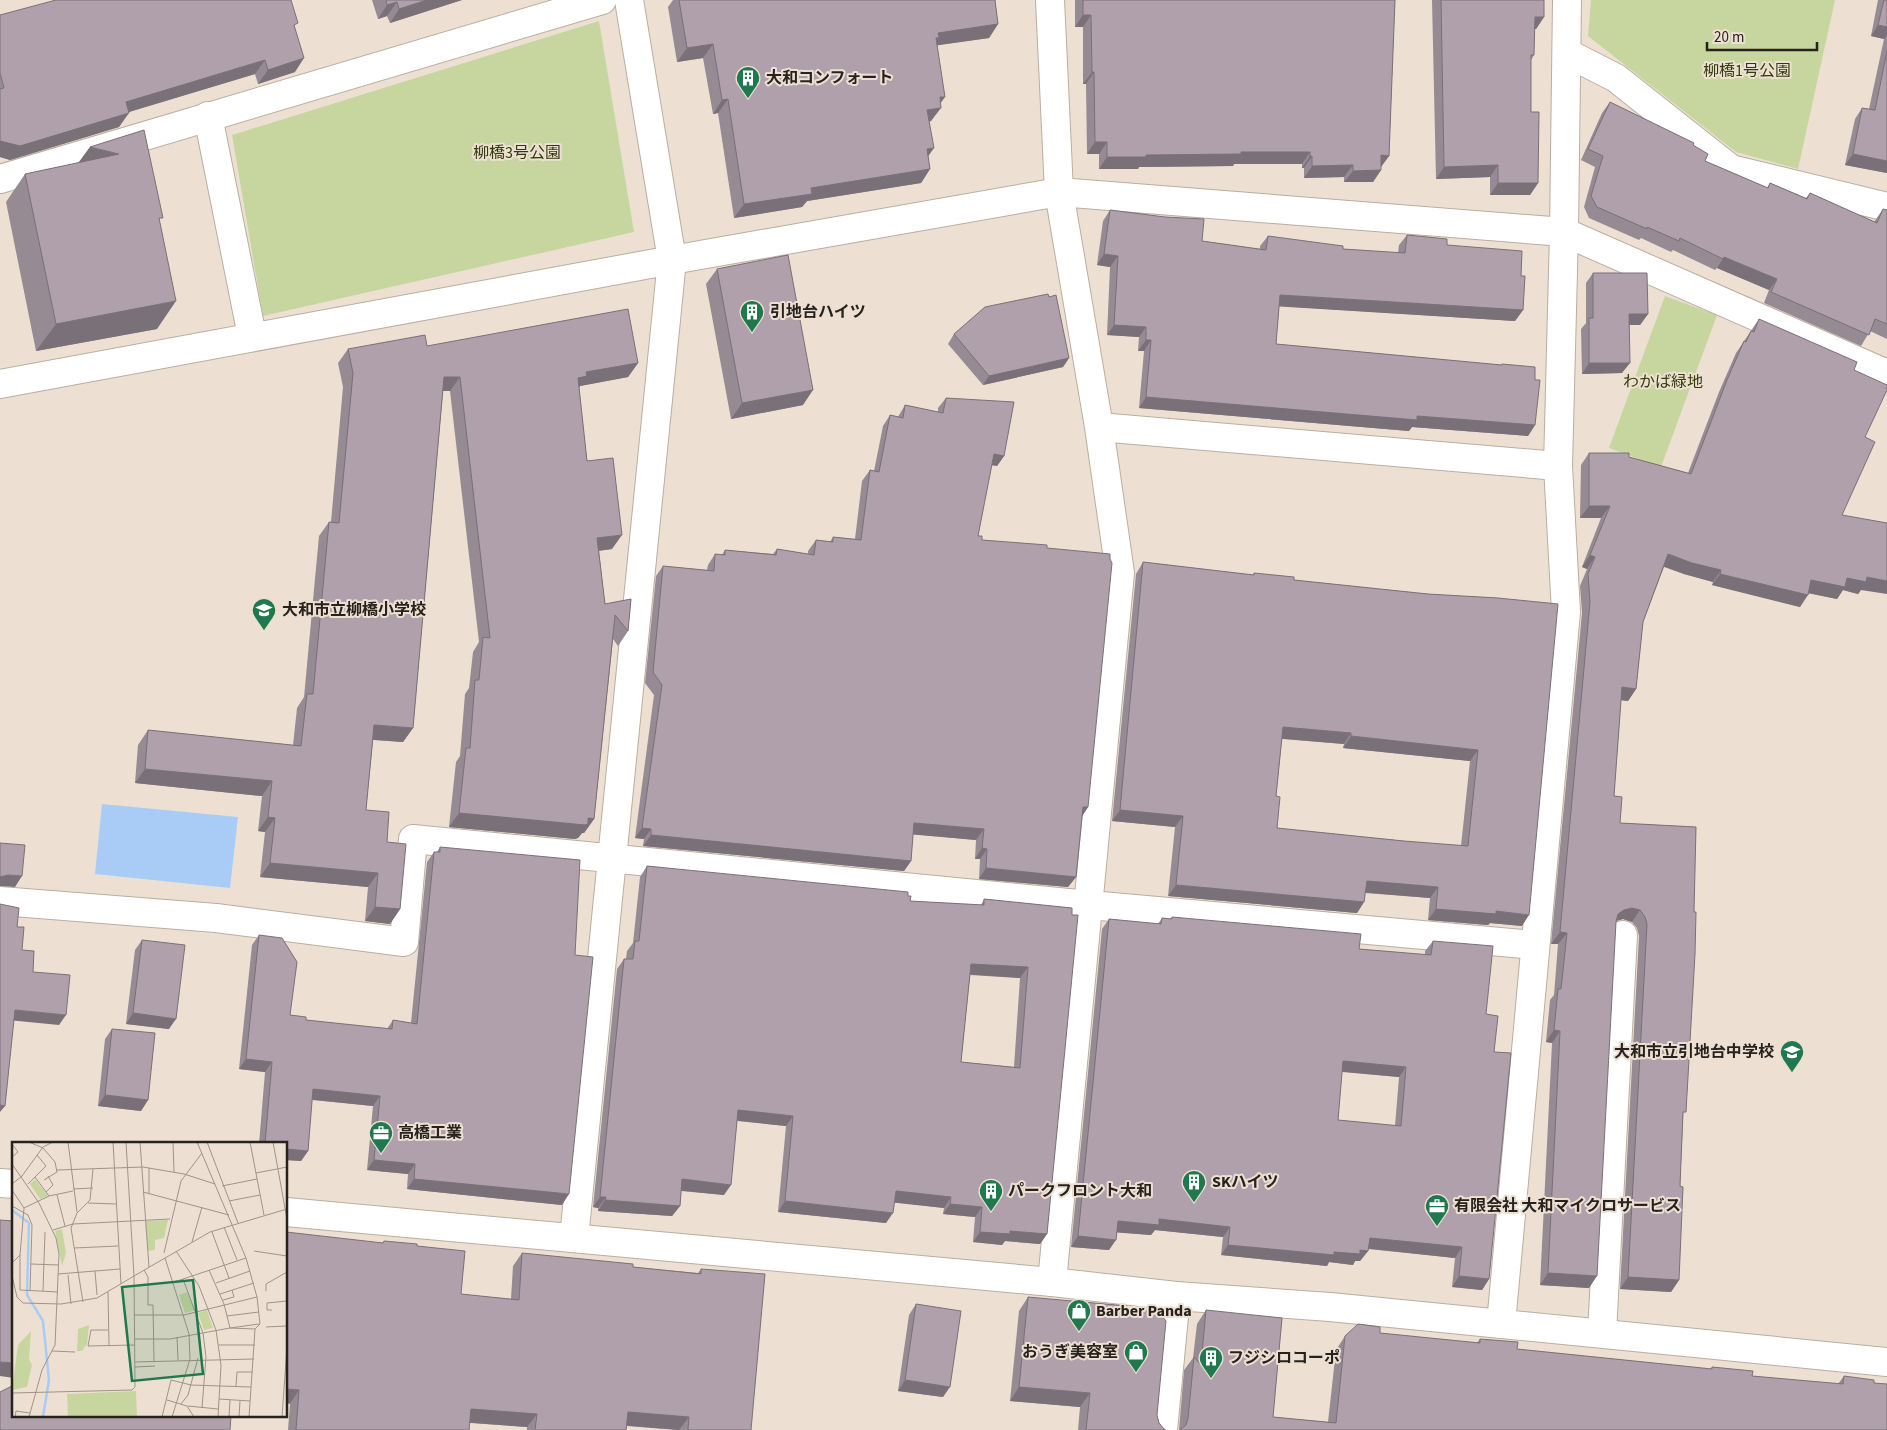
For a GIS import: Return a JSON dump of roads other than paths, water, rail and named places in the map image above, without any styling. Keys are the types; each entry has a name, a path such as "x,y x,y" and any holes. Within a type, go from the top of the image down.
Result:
{"street":[{"path":"0,179 602,0"},
{"path":"574,1238 672,260 629,0"},
{"path":"1050,0 1059,192 1099,427 1120,573 1052,1282"},
{"path":"1501,1324 1534,945 1566,612 1558,466 1567,0"},
{"path":"1567,53 1616,78 1731,169 1887,206"},
{"path":"208,116 252,336"},
{"path":"0,384 252,336 1059,192 1564,232 1887,374"},
{"path":"1099,427 1558,466"},
{"path":"0,901 216,918 404,942 413,839 1534,945"},
{"path":"1602,1334 1623,935"},
{"path":"288,1212 1052,1282 1176,1296 1501,1324 1887,1362"},
{"path":"1163,1430 1176,1296"}],"water":[{"path":"102,804 238,817 230,888 95,874"}],"place":[{"name":"大和コンフォート","path":"748,99"},
{"name":"引地台ハイツ","path":"752,333"},
{"name":"大和市立柳橋小学校","path":"264,631"},
{"name":"大和市立引地台中学校","path":"1792,1073"},
{"name":"高橋工業","path":"381,1154"},
{"name":"SKハイツ","path":"1194,1203"},
{"name":"パークフロント大和","path":"991,1212"},
{"name":"有限会社 大和マイクロサービス","path":"1437,1227"},
{"name":"Barber Panda","path":"1079,1332"},
{"name":"おうぎ美容室","path":"1136,1373"},
{"name":"フジシロコーポ","path":"1211,1379"}],"park label":[{"name":"柳橋1号公園","path":"1747,71"},
{"name":"柳橋3号公園","path":"517,153"},
{"name":"わかば緑地","path":"1663,382"}]}
